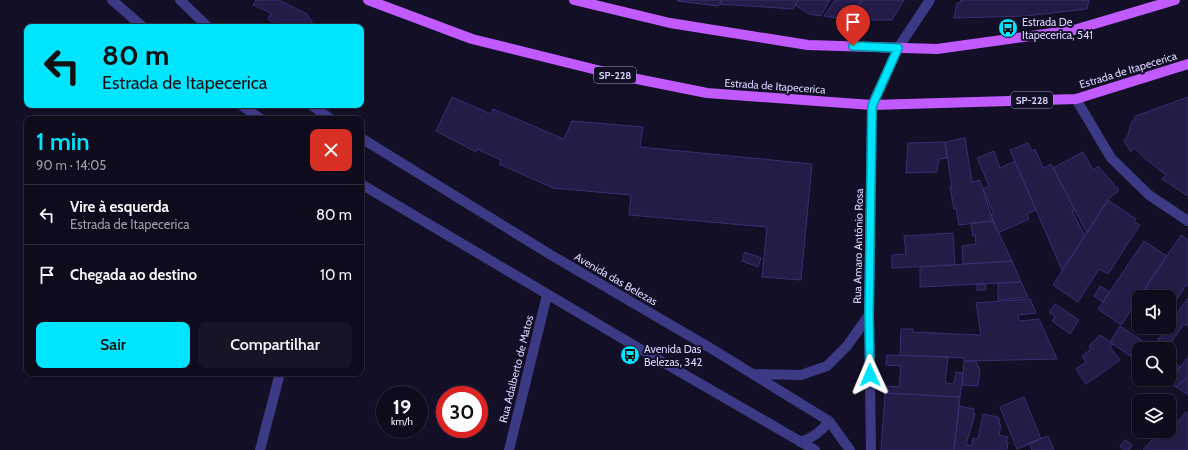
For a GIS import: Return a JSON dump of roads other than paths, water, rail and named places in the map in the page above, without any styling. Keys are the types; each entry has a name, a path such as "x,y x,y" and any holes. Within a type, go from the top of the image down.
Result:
{"main road":[{"name":"Estrada de Itapecerica","path":"368,0 472,39 617,75 707,93 872,106 1076,99 1188,64"},
{"path":"574,0 670,23 808,45 898,48 937,48 1074,30 1173,0"}],"street":[{"path":"112,0 140,24"},
{"path":"180,0 205,24"},
{"name":"Rua Amaro Antônio Rosa","path":"871,450 869,315 872,106 898,48 930,0"},
{"path":"1076,99 1111,158 1149,195 1188,221"},
{"path":"246,108 258,116"},
{"path":"315,108 327,116"},
{"name":"Avenida das Belezas","path":"364,140 829,421 850,450"},
{"path":"364,186 547,295 816,450"},
{"name":"Rua Adalberto de Matos","path":"509,450 547,295"},
{"path":"752,374 802,375 827,366 847,346 869,315"},
{"path":"260,450 279,376"},
{"path":"800,442 810,439 819,433 829,421"}],"place":[{"name":"Estrada De Itapecerica, 541","path":"1008,28"},
{"name":"Avenida Das Belezas, 342","path":"630,355"}]}
